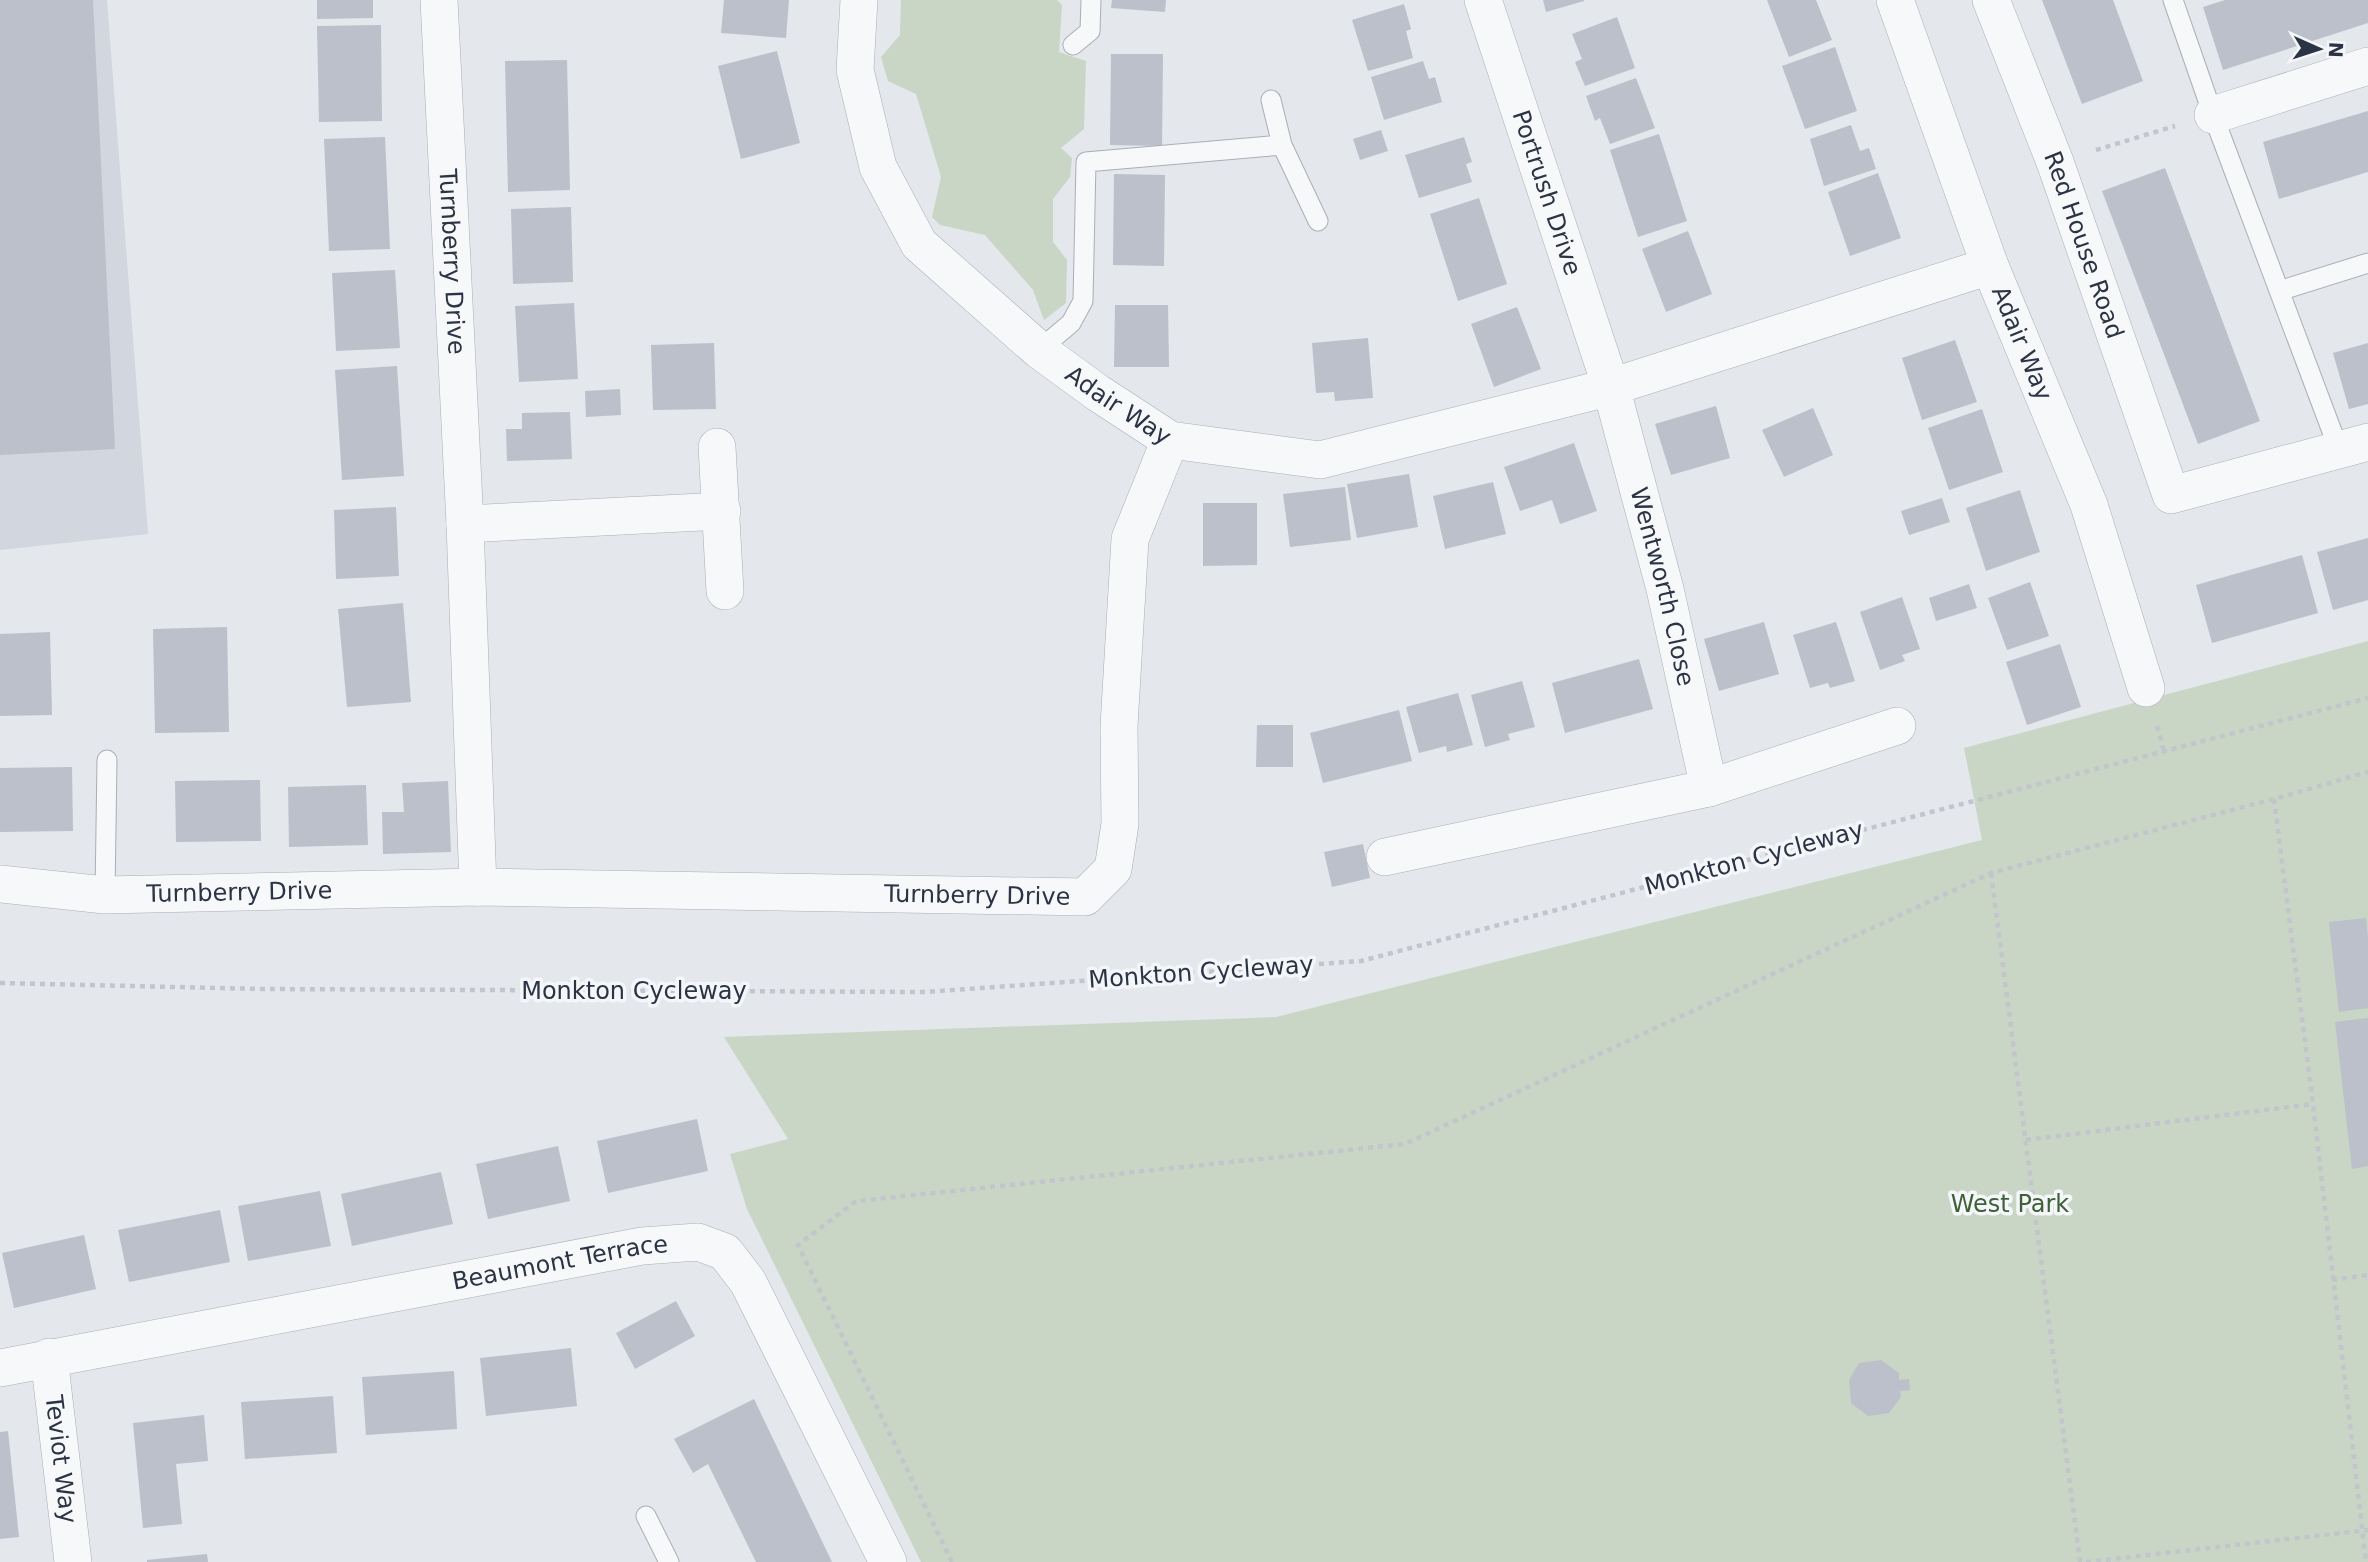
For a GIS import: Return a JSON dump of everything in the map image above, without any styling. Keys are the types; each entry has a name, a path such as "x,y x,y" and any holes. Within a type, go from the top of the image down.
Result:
{"street":[{"name":"Turnberry Drive","path":"439,0 465,524 478,887"},
{"name":"Adair Way","path":"859,0 855,71 878,167 919,244 1040,350 1098,393 1170,440 1320,460 1611,387 1990,266"},
{"name":"Portrush Drive","path":"1483,0 1611,387"},
{"name":"Adair Way","path":"1895,0 1990,266 2089,505 2146,688"},
{"name":"Red House Road","path":"1991,0 2055,162 2171,495 2353,446"},
{"path":"2213,115 2368,66"},
{"name":"Wentworth Close","path":"1611,387 1665,589 1709,788"},
{"name":"Turnberry Drive","path":"0,884 105,895 478,887 1085,897 1114,869 1120,824 1119,726 1130,540 1170,440"},
{"path":"717,447 725,591"},
{"path":"465,524 722,511"},
{"path":"1385,857 1709,788 1897,726"},
{"name":"Beaumont Terrace","path":"0,1368 642,1246 698,1242 725,1252 748,1282 888,1562"},
{"name":"Teviot Way","path":"49,1357 73,1562"}],"lane":[{"path":"1073,45 1090,31 1091,0"},
{"path":"2173,0 2279,291 2353,446"},
{"path":"1271,100 1282,145 1318,221"},
{"path":"1040,350 1071,323 1083,301 1086,162 1282,145"},
{"path":"2279,291 2368,263"},
{"path":"105,895 107,760"},
{"path":"646,1516 669,1562"}],"path":[{"path":"2055,162 2213,115"},
{"name":"Monkton Cycleway","path":"0,983 276,989 925,992 1361,961 2368,698"},
{"path":"952,1562 797,1245 856,1200 1405,1144 1991,873 2368,772"},
{"path":"2274,799 2365,1530 2366,1562"},
{"path":"1991,873 2080,1562"},
{"path":"2026,1140 2313,1104"},
{"path":"2333,1280 2368,1275"},
{"path":"2086,1562 2365,1530"}],"shaded area":[{"path":"0,0 107,0 148,534 0,550"}],"green space":[{"path":"901,0 1057,0 1062,5 1059,52 1086,61 1084,129 1061,148 1072,158 1070,177 1053,199 1053,242 1067,260 1066,303 1044,320 1033,290 985,235 940,225 932,217 941,177 916,94 888,81 881,57 900,35"},
{"name":"West Park","path":"2368,641 2368,1562 921,1562 747,1209 730,1154 788,1139 724,1037 1276,1017 1982,840 1964,748"}],"building":[{"path":"0,0 93,0 115,449 0,455"},
{"path":"317,0 373,0 373,18 317,19"},
{"path":"724,0 789,0 786,38 721,33"},
{"path":"1112,0 1166,0 1165,12 1111,8"},
{"path":"1543,0 1584,0 1584,1 1546,12"},
{"path":"1767,0 1816,0 1832,40 1789,57"},
{"path":"2042,0 2113,0 2143,81 2082,104"},
{"path":"2225,0 2368,0 2368,23 2223,70 2203,7"},
{"path":"1404,4 1411,29 1406,31 1413,58 1368,71 1352,20"},
{"path":"1617,17 1635,68 1585,86 1575,62 1582,59 1572,34"},
{"path":"381,25 382,121 319,122 317,26"},
{"path":"1835,47 1857,111 1805,129 1782,66"},
{"path":"777,51 800,143 741,159 718,66"},
{"path":"1111,54 1163,54 1162,146 1110,145"},
{"path":"567,60 570,190 508,192 505,61"},
{"path":"1423,61 1429,79 1435,77 1442,102 1384,120 1371,77"},
{"path":"1636,78 1655,128 1610,144 1600,118 1595,121 1586,96"},
{"path":"2368,111 2368,172 2279,199 2263,142"},
{"path":"1851,125 1860,151 1869,148 1876,169 1824,186 1810,139"},
{"path":"1381,130 1388,151 1360,160 1353,139"},
{"path":"1659,134 1687,221 1638,237 1610,150"},
{"path":"385,137 390,249 329,251 324,139"},
{"path":"1464,137 1472,162 1466,164 1472,182 1419,198 1405,155"},
{"path":"2165,168 2260,421 2198,444 2102,191"},
{"path":"1878,173 1901,238 1850,256 1828,192"},
{"path":"1114,174 1165,175 1164,266 1113,265"},
{"path":"1479,198 1507,284 1458,301 1430,214"},
{"path":"571,207 573,282 513,284 511,209"},
{"path":"1688,231 1712,294 1666,312 1642,249"},
{"path":"395,270 400,348 336,351 332,273"},
{"path":"574,303 578,379 519,382 515,306"},
{"path":"1115,305 1168,305 1169,367 1114,367"},
{"path":"1517,307 1541,369 1494,387 1471,324"},
{"path":"1368,338 1373,398 1335,401 1334,392 1316,393 1312,343"},
{"path":"1955,340 1977,402 1922,420 1902,358"},
{"path":"714,343 716,409 653,410 651,345"},
{"path":"2368,343 2368,404 2349,409 2333,353"},
{"path":"397,366 404,476 342,480 335,370"},
{"path":"620,389 621,415 586,417 585,391"},
{"path":"1716,406 1730,458 1671,475 1655,424"},
{"path":"1813,408 1833,455 1784,477 1762,430"},
{"path":"1982,409 2003,472 1949,490 1928,428"},
{"path":"570,412 572,459 507,461 506,429 522,429 522,413"},
{"path":"1574,443 1597,511 1560,524 1552,500 1520,511 1504,467"},
{"path":"1409,474 1418,527 1357,538 1347,484"},
{"path":"1493,482 1506,534 1445,549 1433,496"},
{"path":"1345,487 1351,540 1290,547 1283,494"},
{"path":"2020,490 2040,552 1986,571 1966,508"},
{"path":"1942,498 1950,522 1909,535 1901,511"},
{"path":"1203,503 1257,503 1257,565 1203,566"},
{"path":"396,507 399,576 336,579 334,510"},
{"path":"2368,538 2368,600 2333,610 2317,552"},
{"path":"2302,555 2318,613 2212,643 2196,585"},
{"path":"2030,582 2049,636 2007,650 1988,598"},
{"path":"1969,584 1977,608 1936,621 1929,598"},
{"path":"1902,597 1920,649 1902,655 1905,661 1880,670 1860,612"},
{"path":"403,603 411,702 347,707 338,609"},
{"path":"1764,622 1779,674 1719,691 1704,639"},
{"path":"1836,622 1855,681 1830,688 1828,683 1810,688 1793,635"},
{"path":"227,627 229,732 155,733 153,629"},
{"path":"50,632 52,715 0,716 0,634"},
{"path":"2060,644 2081,707 2027,725 2006,662"},
{"path":"1639,659 1653,709 1565,733 1552,683"},
{"path":"1522,681 1535,727 1508,734 1510,740 1485,747 1471,695"},
{"path":"1458,693 1473,745 1447,752 1446,746 1419,753 1406,707"},
{"path":"1399,710 1412,761 1323,783 1310,733"},
{"path":"1257,725 1293,725 1293,767 1256,767"},
{"path":"72,767 73,831 0,832 0,768"},
{"path":"260,780 261,841 176,842 175,781"},
{"path":"448,781 451,852 383,854 382,812 404,812 402,783"},
{"path":"366,785 368,845 289,847 288,787"},
{"path":"1363,844 1370,878 1332,887 1324,852"},
{"path":"2366,918 2368,1008 2339,1012 2329,922"},
{"path":"2368,1018 2368,1166 2352,1169 2335,1022"},
{"path":"697,1119 708,1171 608,1193 597,1141"},
{"path":"558,1146 570,1201 488,1219 476,1164"},
{"path":"441,1172 453,1224 352,1246 341,1194"},
{"path":"320,1191 331,1246 248,1261 238,1206"},
{"path":"220,1210 230,1262 129,1282 118,1230"},
{"path":"84,1235 96,1289 14,1308 2,1253"},
{"path":"676,1301 695,1336 635,1369 616,1333"},
{"path":"571,1348 577,1406 486,1416 480,1358"},
{"path":"1881,1360 1899,1373 1899,1380 1909,1379 1910,1390 1900,1391 1901,1397 1889,1413 1868,1416 1851,1403 1849,1380 1859,1363"},
{"path":"454,1371 457,1429 366,1435 362,1377"},
{"path":"333,1396 337,1453 245,1459 241,1402"},
{"path":"754,1399 832,1562 756,1562 708,1464 693,1473 674,1439"},
{"path":"204,1415 208,1461 176,1464 182,1524 143,1528 133,1423"},
{"path":"8,1431 19,1537 0,1539 0,1432"},
{"path":"207,1554 208,1562 147,1562 147,1560"}]}
